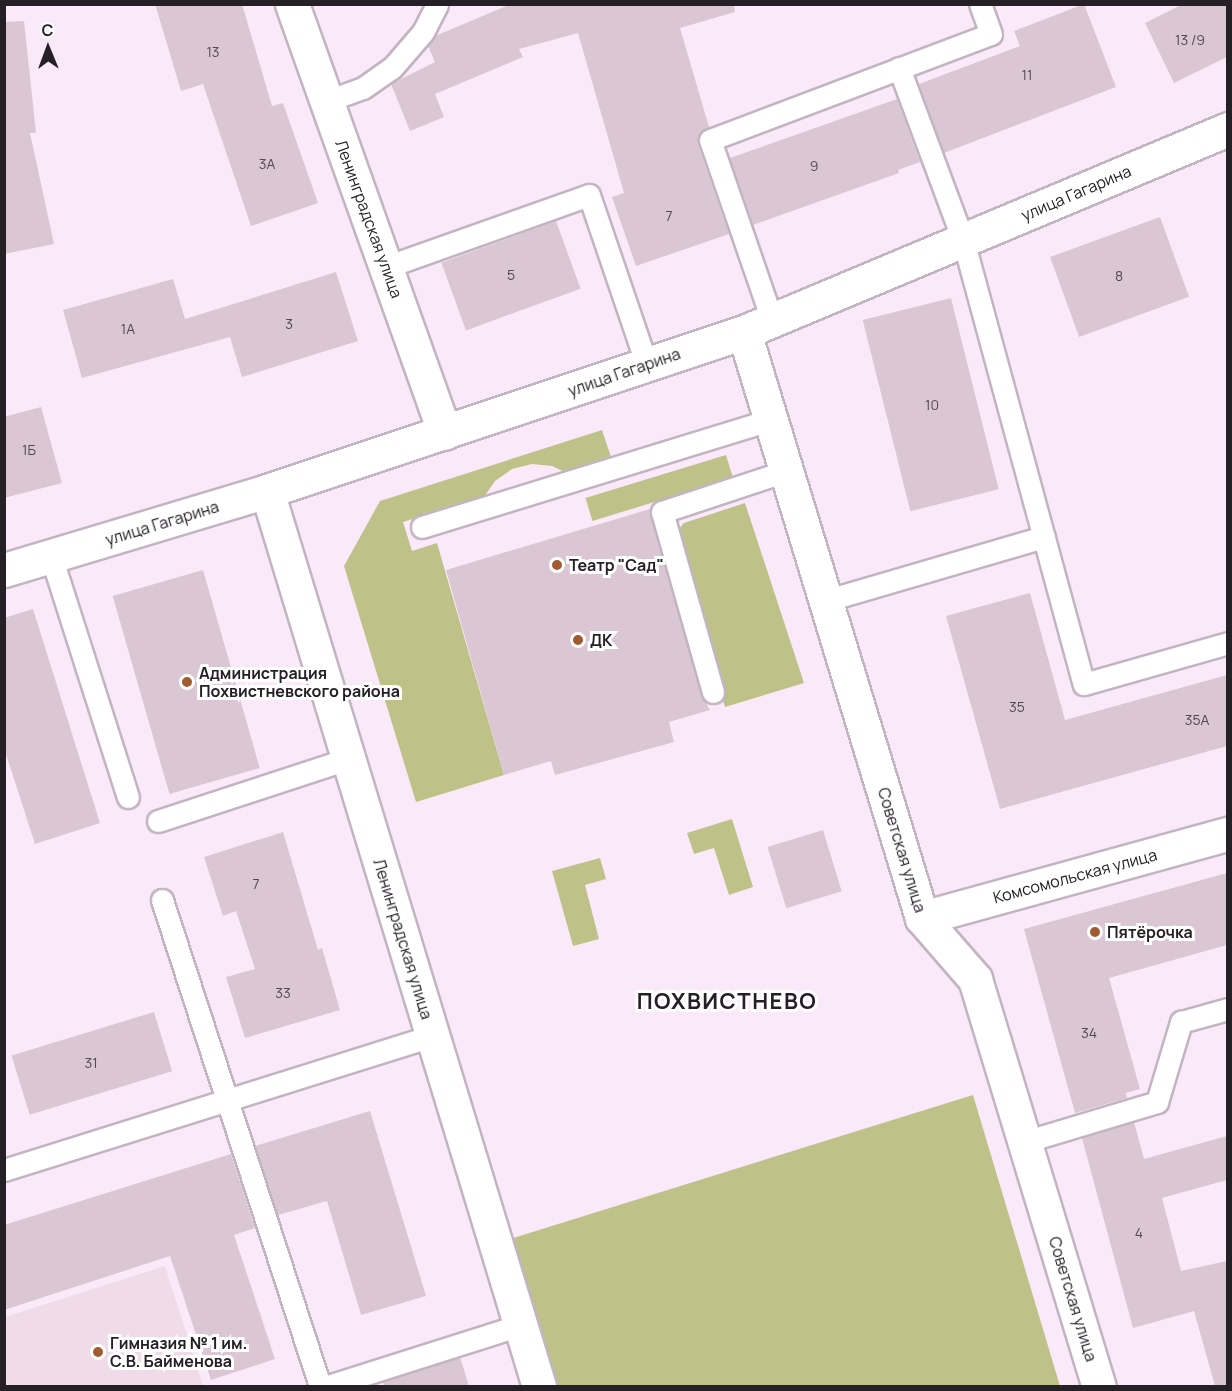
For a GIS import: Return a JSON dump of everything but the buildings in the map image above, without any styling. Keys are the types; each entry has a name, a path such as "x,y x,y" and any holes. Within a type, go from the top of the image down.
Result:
{"street":[{"name":"Ленинградская улица","path":"292,4 446,433"},
{"name":"улица Гагарина","path":"4,570 267,491 446,433 758,326 1227,129"},
{"name":"Советская улица","path":"758,326 772,419 922,918 975,979 1099,1386"},
{"name":"Ленинградская улица","path":"267,491 539,1386"},
{"name":"Комсомольская улица","path":"922,918 1227,834"}],"lane":[{"path":"327,101 363,88 392,68 423,32 437,4"},
{"path":"758,326 710,140 991,34 980,4"},
{"path":"899,68 963,240 1084,684 1227,643"},
{"path":"386,267 589,195 647,365"},
{"path":"422,527 772,419"},
{"path":"713,692 662,512 789,470"},
{"path":"828,600 1044,537"},
{"path":"51,556 128,797"},
{"path":"158,821 348,759"},
{"path":"162,900 320,1386"},
{"path":"1024,1142 1157,1102 1181,1022 1227,1009"},
{"path":"4,1170 432,1036"},
{"path":"328,1386 520,1325"}],"shaded area":[{"name":"Гимназия № 1 им. С.В. Байменова","path":"165,1266 203,1386 5,1386 5,1317"}],"green space":[{"path":"602,430 612,460 569,474 552,466 532,464 512,469 495,481 484,497 403,522 412,551 437,543 504,775 416,802 344,566 380,501"},
{"path":"726,455 733,478 592,521 585,498"},
{"path":"745,503 804,683 725,707 677,545 677,531 684,523"},
{"path":"732,819 753,887 729,895 714,848 694,854 687,833"},
{"path":"600,858 606,879 585,885 599,939 573,946 552,871"},
{"path":"973,1095 1060,1386 556,1386 510,1239"}],"place":[{"name":"Театр \"Сад\"","path":"557,565"},
{"name":"ДК","path":"578,640"},
{"name":"Администрация Похвистневского района","path":"187,682"},
{"name":"Пятёрочка","path":"1095,932"},
{"name":"Гимназия № 1 им. С.В. Байменова","path":"98,1352"}],"district":[{"name":"ПОХВИСТНЕВО","path":"727,1002"}]}
